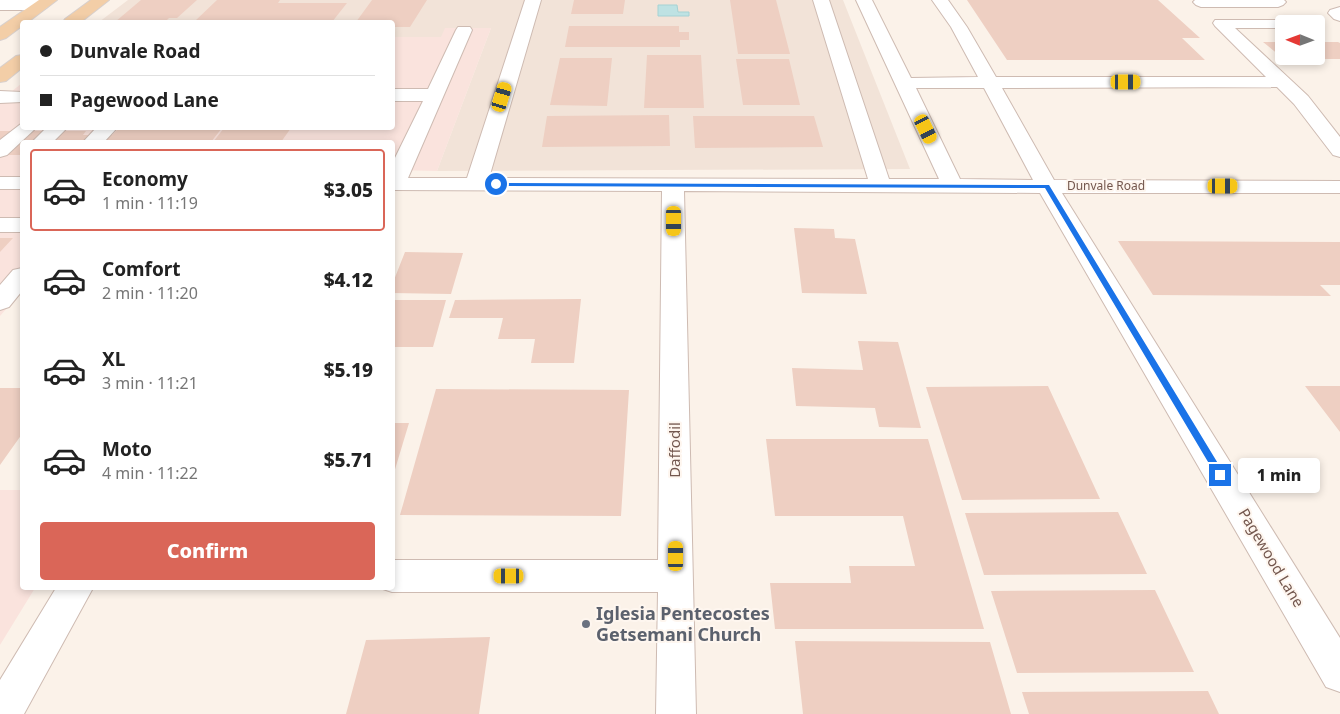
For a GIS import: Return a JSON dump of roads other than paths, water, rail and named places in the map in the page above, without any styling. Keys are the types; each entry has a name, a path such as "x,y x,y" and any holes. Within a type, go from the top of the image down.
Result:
{"main road":[{"path":"74,20 101,0"},
{"path":"20,20 45,3"},
{"path":"0,34 20,20"},
{"path":"0,34 20,34"},
{"path":"0,77 20,62"}],"street":[{"path":"476,184 533,0"},
{"path":"821,0 881,186"},
{"path":"864,0 952,186"},
{"name":"Pagewood Lane","path":"940,0 959,27 1047,186 1340,674"},
{"path":"1200,1 1278,2"},
{"path":"1200,1 1300,100 1340,151"},
{"path":"0,5 45,3"},
{"path":"1221,23 1275,23"},
{"path":"395,180 464,30"},
{"path":"904,83 1282,82"},
{"path":"395,95 433,95"},
{"path":"0,97 20,96"},
{"path":"0,124 20,124"},
{"path":"0,151 24,130"},
{"path":"44,140 55,130"},
{"path":"95,140 105,130"},
{"path":"0,160 20,160"},
{"name":"Dunvale Road","path":"395,184 1340,187"},
{"name":"Daffodil","path":"674,185 676,714"},
{"path":"0,225 20,225"},
{"path":"0,301 20,278"},
{"path":"395,576 676,576"},
{"path":"2,714 74,590"}],"water":[{"path":"658,5 677,5 678,12 689,12 689,16 658,16"}],"place":[{"name":"Iglesia Pentecostes Getsemani Church","path":"586,624"}]}
